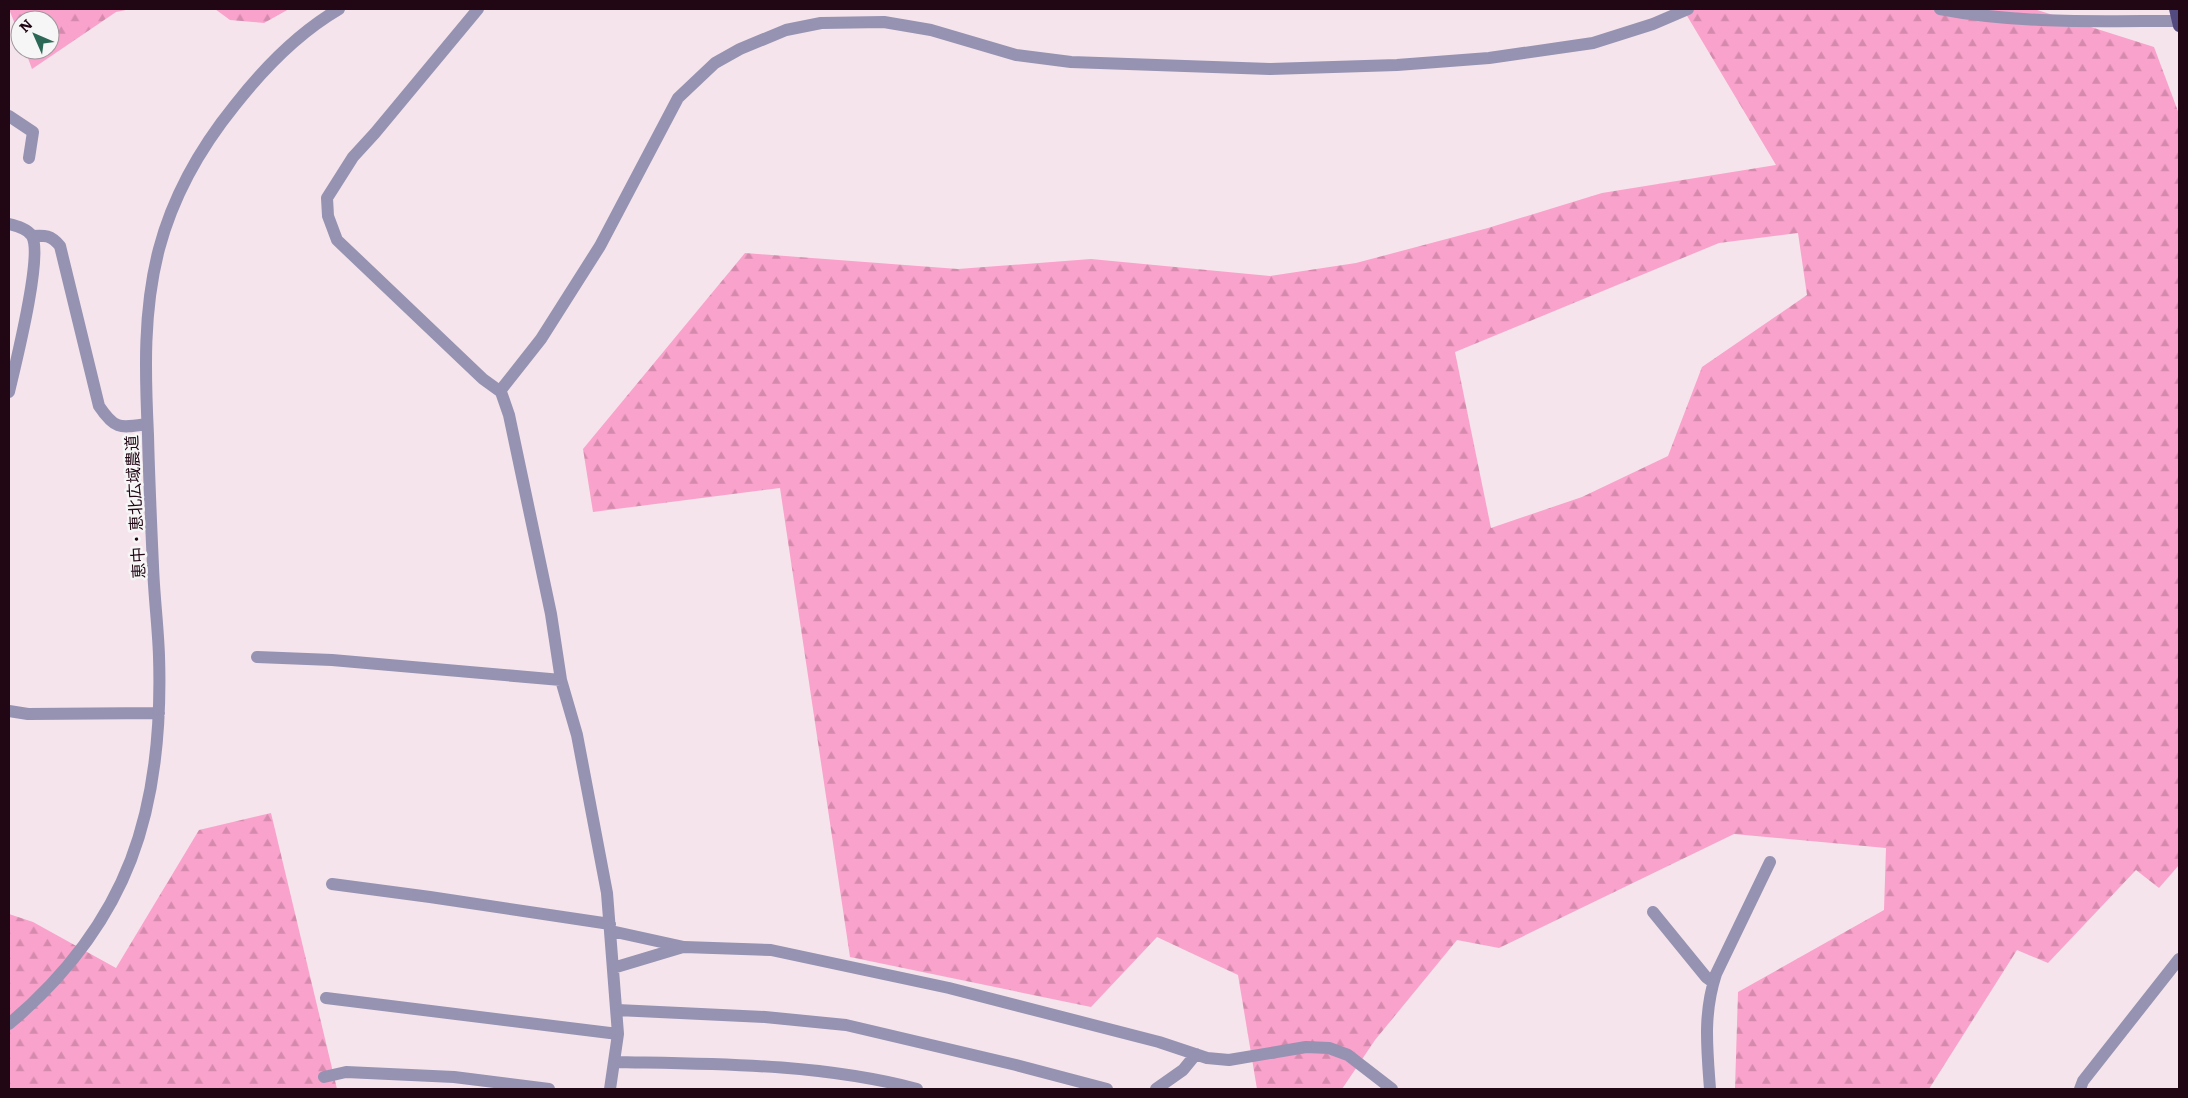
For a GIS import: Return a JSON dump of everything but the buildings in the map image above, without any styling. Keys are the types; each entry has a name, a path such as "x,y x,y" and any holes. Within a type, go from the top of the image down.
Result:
{"street":[{"name":"恵中・恵北広域農道","path":"9,1024 46,992 66,969 83,948 116,895 132,861 142,826 157,749 159,656 153,567 145,357 147,319 159,248 183,187 201,151 249,87 274,60 300,37 338,9"},
{"path":"478,9 375,133 353,156 327,198 328,216 337,240 483,379 500,391 509,415 551,614 561,680 577,735 606,893 611,927 618,1034 610,1089"},
{"path":"500,391 541,339 600,246 678,98 715,63 740,48 786,30 821,23 884,22 931,30 1016,55 1071,62 1309,68 1397,65 1489,58 1593,43 1653,24 1688,9"},
{"path":"1940,9 2038,20 2177,19"},
{"path":"9,116 33,132 29,158"},
{"path":"9,224 26,230 32,236 35,244 34,262 9,391"},
{"path":"32,236 45,235 53,238 60,246 99,406 109,421 121,427 147,424"},
{"path":"256,657 332,660 561,680"},
{"path":"9,711 28,714 158,713"},
{"path":"1710,1089 1706,1025 1708,1000 1713,982 1770,862"},
{"path":"332,884 430,897 611,927 684,947 771,950 948,988 1158,1042 1207,1058 1229,1060 1306,1047 1329,1048 1348,1055 1392,1089"},
{"path":"1653,912 1706,977 1713,982"},
{"path":"613,968 684,947"},
{"path":"2080,1089 2083,1081 2179,959"},
{"path":"326,998 618,1034"},
{"path":"617,1010 755,1017 846,1025 1016,1065 1107,1089"},
{"path":"1156,1089 1183,1070 1196,1054"},
{"path":"614,1062 760,1065 863,1077 917,1089"},
{"path":"324,1077 346,1072 454,1077 549,1089"}],"green space":[{"path":"9,9 131,9 116,12 60,50 60,10 10,10 10,12"},
{"path":"215,9 289,9 264,23 230,20"},
{"path":"1683,9 2034,9 2154,47 2179,114 2179,865 2159,888 2136,870 2048,963 2017,950 1929,1089 1735,1089 1738,992 1884,910 1886,848 1734,834 1499,948 1457,940 1375,1040 1342,1089 1257,1089 1238,975 1157,937 1091,1007 850,957 780,488 593,512 583,449 745,253 958,269 1091,259 1270,276 1356,263 1488,228 1602,193 1776,165","holes":["1798,233 1807,295 1702,367 1668,456 1582,497 1491,528 1455,352 1719,243"]},
{"path":"29,60 45,60 32,69"},
{"path":"271,813 337,1089 9,1089 9,914 33,922 116,968 199,830"}]}
